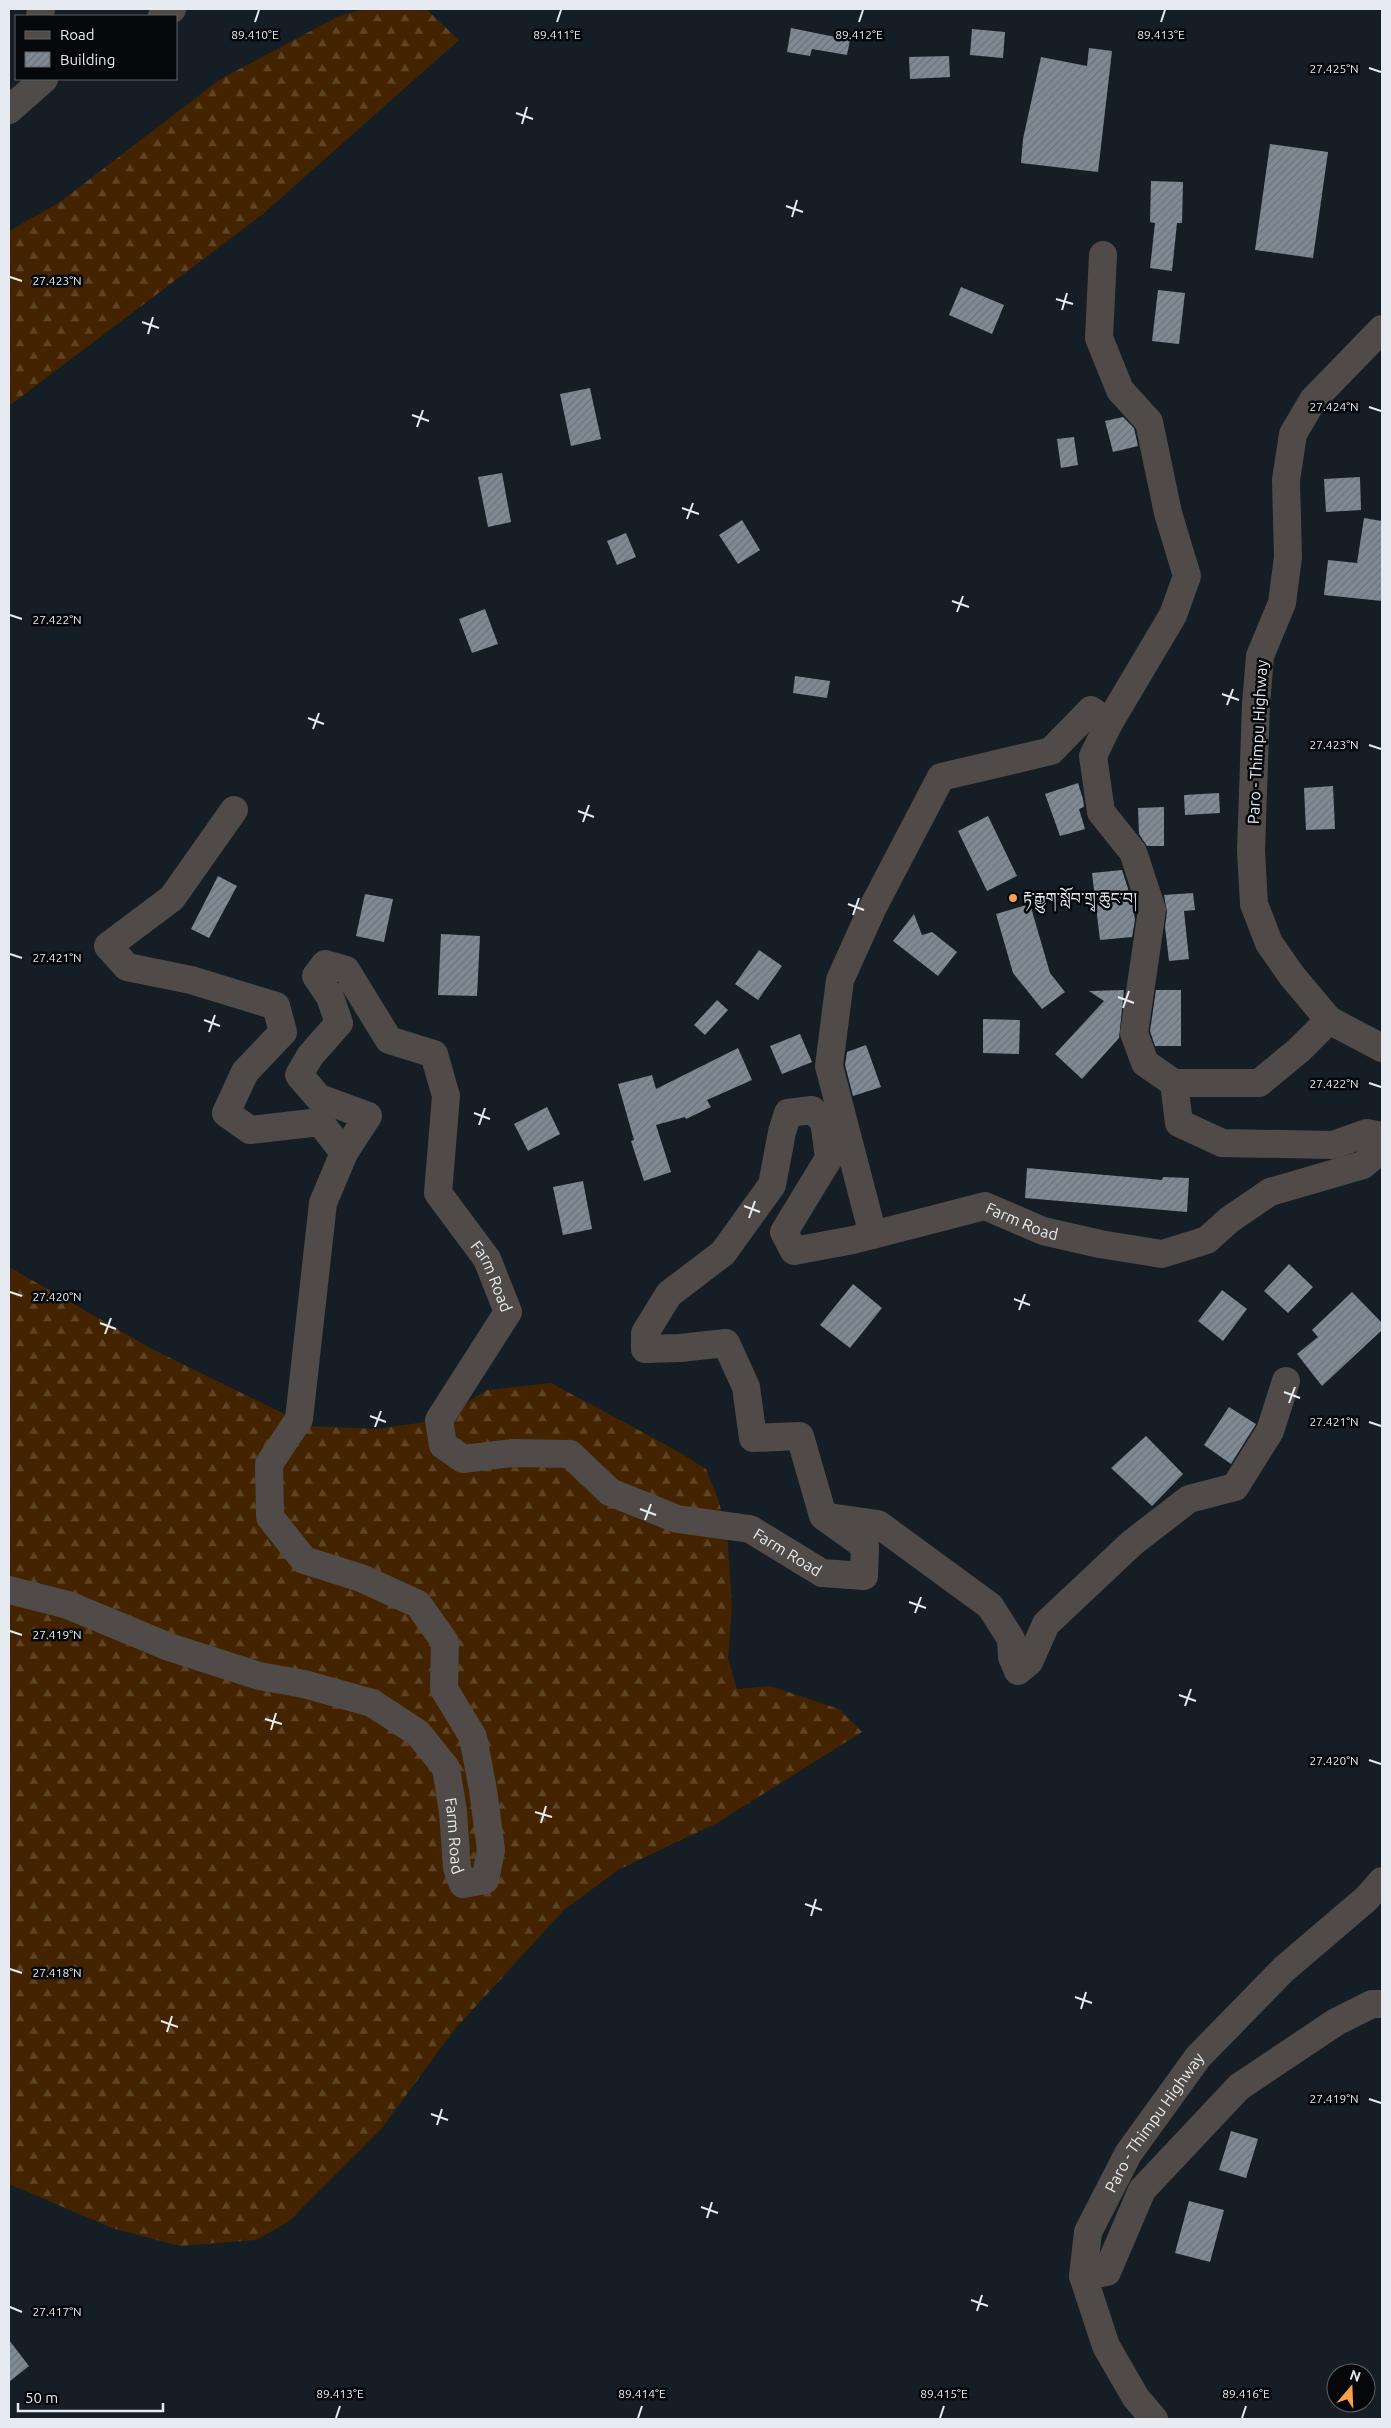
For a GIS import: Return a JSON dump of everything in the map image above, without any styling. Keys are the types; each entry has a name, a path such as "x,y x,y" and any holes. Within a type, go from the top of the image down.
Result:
{"street":[{"path":"9,110 43,80"},
{"path":"1103,255 1100,338 1120,390 1150,422 1168,513 1187,576 1173,615 1109,723 1093,756 1101,812 1134,852 1152,910 1134,1033 1145,1063 1174,1083 1258,1082 1299,1050 1329,1020"},
{"name":"Paro - Thimpu Highway","path":"1382,330 1313,400 1293,434 1286,480 1287,566 1282,603 1260,656 1256,704 1251,851 1254,904 1270,943 1292,976 1329,1020 1382,1048"},
{"path":"873,1234 828,1066 840,980 873,907 941,777 1051,751 1091,710 1109,723"},
{"path":"234,810 172,898 108,946 127,967 191,980 276,1006 283,1032 245,1072 226,1113 250,1130 320,1122 344,1154"},
{"name":"Farm Road","path":"9,1590 68,1605 169,1647 259,1676 304,1684 372,1703 418,1733 446,1768 453,1812 457,1868 463,1884 485,1880 491,1850 483,1790 473,1737 444,1689 445,1642 418,1604 361,1578 304,1560 270,1517 269,1464 299,1419 323,1203 344,1154 368,1116 319,1098 299,1075 310,1056 339,1023 330,997 316,976 325,964 346,970 389,1040 434,1054 446,1096 438,1193 487,1259 508,1312 439,1420 443,1445 463,1459 512,1453 570,1454 610,1492 677,1519 750,1530 822,1573 864,1576 865,1546 823,1516 800,1436 753,1438 746,1387 726,1343 680,1348 645,1349 644,1333 668,1294 723,1253 772,1185 782,1132 788,1113 812,1110 824,1120 829,1158 784,1232 794,1251 873,1234 985,1206 1043,1231 1100,1244 1162,1254 1207,1240 1230,1220 1270,1192 1363,1165 1381,1150 1382,1142"},
{"path":"1174,1083 1179,1124 1222,1143 1333,1146 1367,1133 1382,1136"},
{"path":"823,1516 878,1524 990,1606 1011,1639 1012,1657 1018,1671 1030,1662 1046,1624 1132,1542 1189,1499 1235,1487 1270,1431 1286,1381"},
{"name":"Paro - Thimpu Highway","path":"1154,2419 1136,2398 1106,2346 1083,2276 1088,2232 1128,2154 1198,2057 1284,1970 1366,1899 1382,1881"},
{"path":"1083,2276 1107,2272 1142,2190 1239,2086 1336,2022 1372,2004 1382,2004"}],"green space":[{"path":"364,9 426,9 459,40 263,214 9,406 9,231 60,202 219,80 337,17"},
{"path":"9,1267 154,1350 309,1426 376,1429 439,1420 487,1390 551,1383 679,1452 706,1469 718,1499 727,1531 732,1604 728,1659 737,1689 770,1686 839,1709 862,1732 717,1823 618,1870 564,1910 454,2030 382,2128 288,2222 256,2240 179,2246 112,2228 9,2184"}],"building":[{"path":"791,28 850,40 847,55 812,49 810,56 787,52"},
{"path":"972,29 1005,32 1003,58 970,55"},
{"path":"1089,48 1112,51 1098,172 1021,163 1023,139 1041,57 1087,66"},
{"path":"949,56 950,77 910,79 909,57"},
{"path":"1270,144 1328,152 1313,258 1255,250"},
{"path":"1151,181 1183,182 1182,223 1177,223 1172,271 1150,268 1155,223 1150,222"},
{"path":"961,287 1004,305 992,334 949,315"},
{"path":"1158,290 1185,293 1179,344 1152,341"},
{"path":"590,388 601,439 571,446 560,394"},
{"path":"1123,417 1134,428 1138,446 1113,452 1105,421"},
{"path":"1074,437 1078,465 1061,468 1057,439"},
{"path":"502,473 511,522 488,527 478,477"},
{"path":"1360,477 1361,510 1326,512 1324,479"},
{"path":"1364,518 1382,521 1382,601 1324,595 1328,560 1357,563"},
{"path":"742,520 760,550 738,564 719,535"},
{"path":"626,533 636,557 617,565 607,541"},
{"path":"485,609 498,644 472,653 459,619"},
{"path":"795,676 830,681 827,698 793,693"},
{"path":"1078,783 1084,807 1079,809 1085,829 1060,836 1045,794"},
{"path":"1333,786 1335,829 1306,830 1304,788"},
{"path":"1219,793 1220,813 1185,815 1184,795"},
{"path":"1164,807 1164,846 1147,846 1139,834 1138,808"},
{"path":"988,816 1017,876 987,891 958,831"},
{"path":"1122,870 1132,901 1135,920 1132,937 1100,940 1092,873"},
{"path":"218,876 237,886 209,938 191,929"},
{"path":"1193,893 1195,910 1184,911 1189,959 1169,961 1165,927 1167,912 1164,895"},
{"path":"365,894 393,899 384,942 356,936"},
{"path":"1030,904 1050,973 1065,992 1042,1009 1013,973 996,914"},
{"path":"914,914 922,935 932,932 957,952 938,976 893,941"},
{"path":"441,934 480,936 477,996 438,995"},
{"path":"759,950 782,966 758,1000 735,984"},
{"path":"1124,990 1119,1038 1082,1079 1055,1054 1104,1001 1089,991"},
{"path":"1156,990 1181,990 1181,1046 1155,1046 1150,1031"},
{"path":"717,1000 728,1010 705,1035 694,1025"},
{"path":"983,1019 1020,1020 1019,1054 983,1053"},
{"path":"800,1034 812,1062 782,1074 770,1046"},
{"path":"866,1045 881,1087 853,1096 845,1065 847,1052"},
{"path":"738,1048 752,1080 707,1100 711,1107 686,1119 685,1117 656,1125 671,1172 644,1181 631,1141 634,1140 618,1084 652,1075 656,1089"},
{"path":"547,1107 560,1134 528,1151 514,1124"},
{"path":"1027,1168 1162,1180 1163,1177 1189,1178 1187,1212 1025,1198"},
{"path":"583,1181 592,1229 563,1235 553,1187"},
{"path":"1289,1264 1313,1287 1288,1313 1264,1291"},
{"path":"853,1284 882,1308 850,1348 820,1325"},
{"path":"1222,1290 1247,1309 1223,1341 1198,1321"},
{"path":"1352,1292 1382,1323 1382,1330 1322,1386 1297,1354 1318,1337 1312,1330"},
{"path":"1229,1407 1256,1424 1231,1464 1204,1445"},
{"path":"1146,1436 1183,1474 1152,1506 1111,1468"},
{"path":"1231,2131 1258,2139 1246,2178 1219,2170"},
{"path":"1189,2201 1224,2210 1210,2262 1175,2253"},
{"path":"9,2340 29,2366 9,2382"}],"place":[{"name":"རྟ་རྒྱུག་སློབ་གྲྭ་ཆུང་བ།","path":"1013,898"}]}
